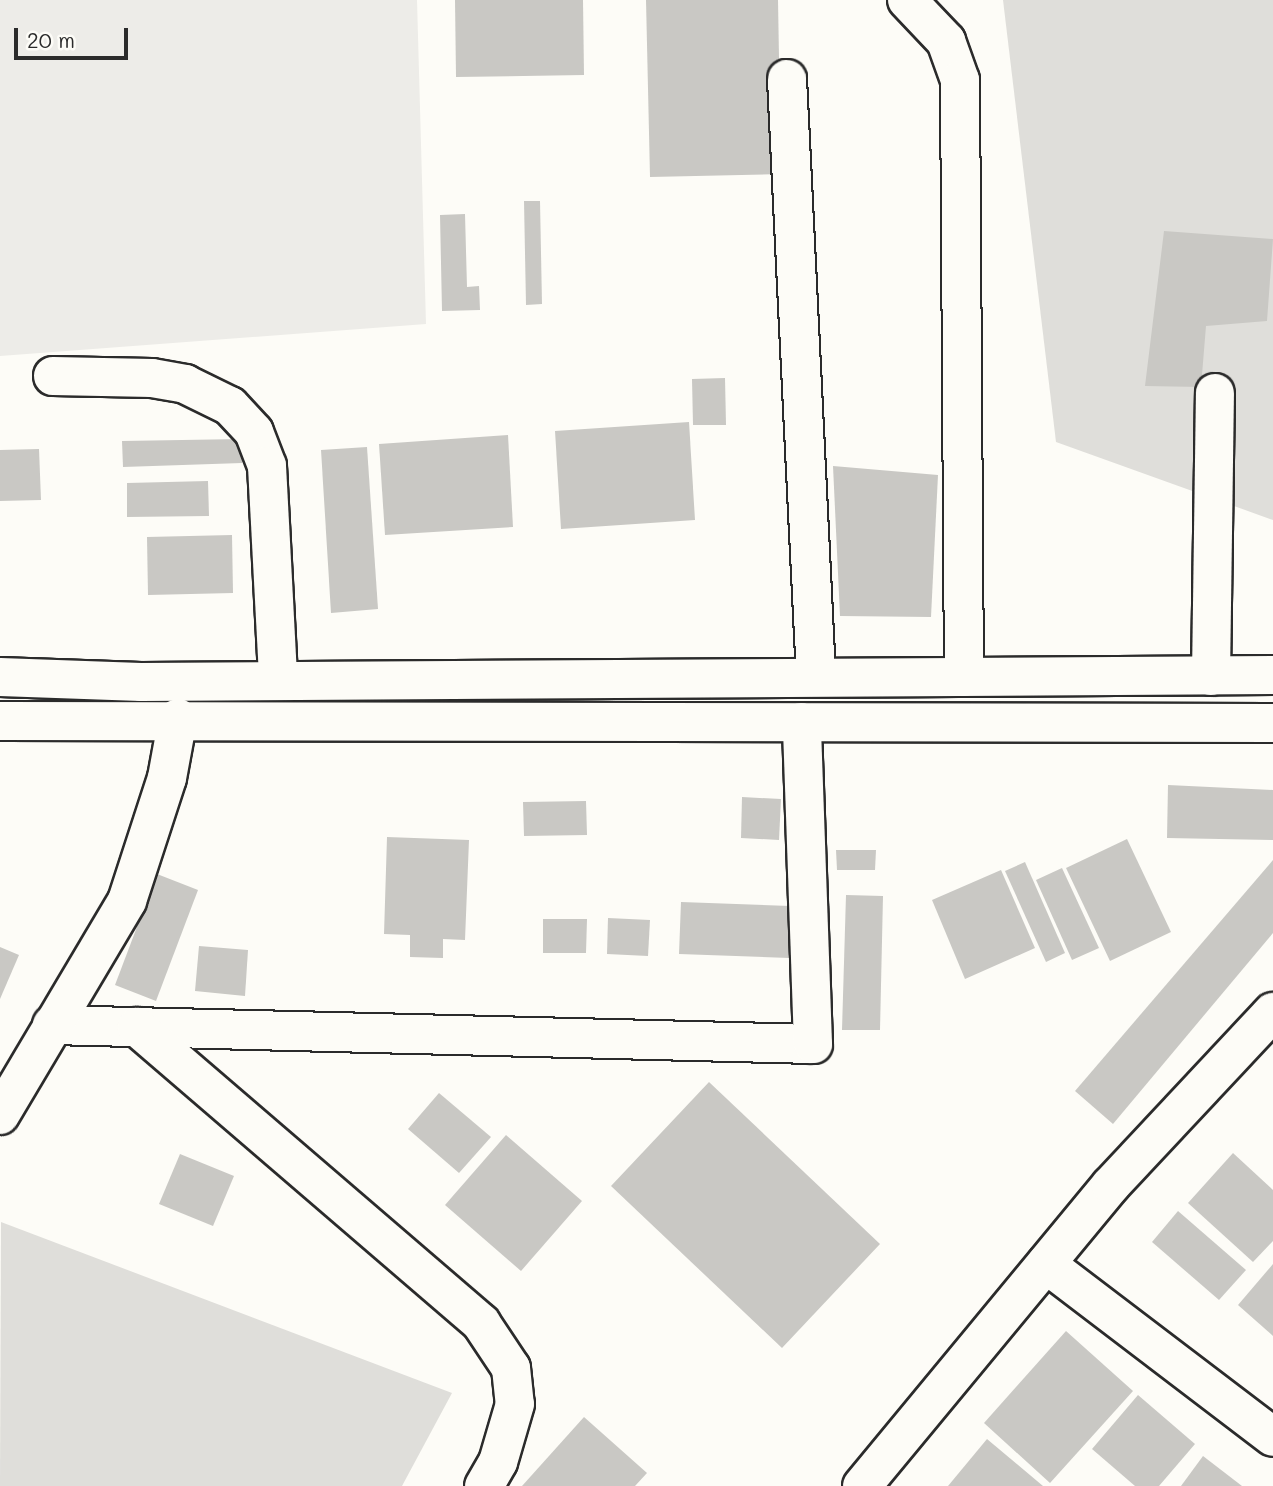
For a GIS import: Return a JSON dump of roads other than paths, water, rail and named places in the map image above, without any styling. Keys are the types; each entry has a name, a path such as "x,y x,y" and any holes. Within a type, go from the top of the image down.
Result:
{"street":[{"path":"907,0 946,41 960,80 964,677"},
{"path":"788,79 816,677"},
{"path":"53,376 185,384 230,406 254,432 267,467 278,677"},
{"path":"1211,676 1215,393"},
{"path":"0,677 141,682 278,677 1273,675"},
{"path":"0,1115 127,901 167,778 178,718"},
{"path":"0,721 178,718 354,724 1273,723"},
{"path":"52,1025 813,1044 802,722"},
{"path":"862,1486 1111,1185 1273,1012"},
{"path":"137,1027 481,1323 511,1368 515,1404 498,1462 484,1486"},
{"path":"1046,1264 1273,1437"}]}
